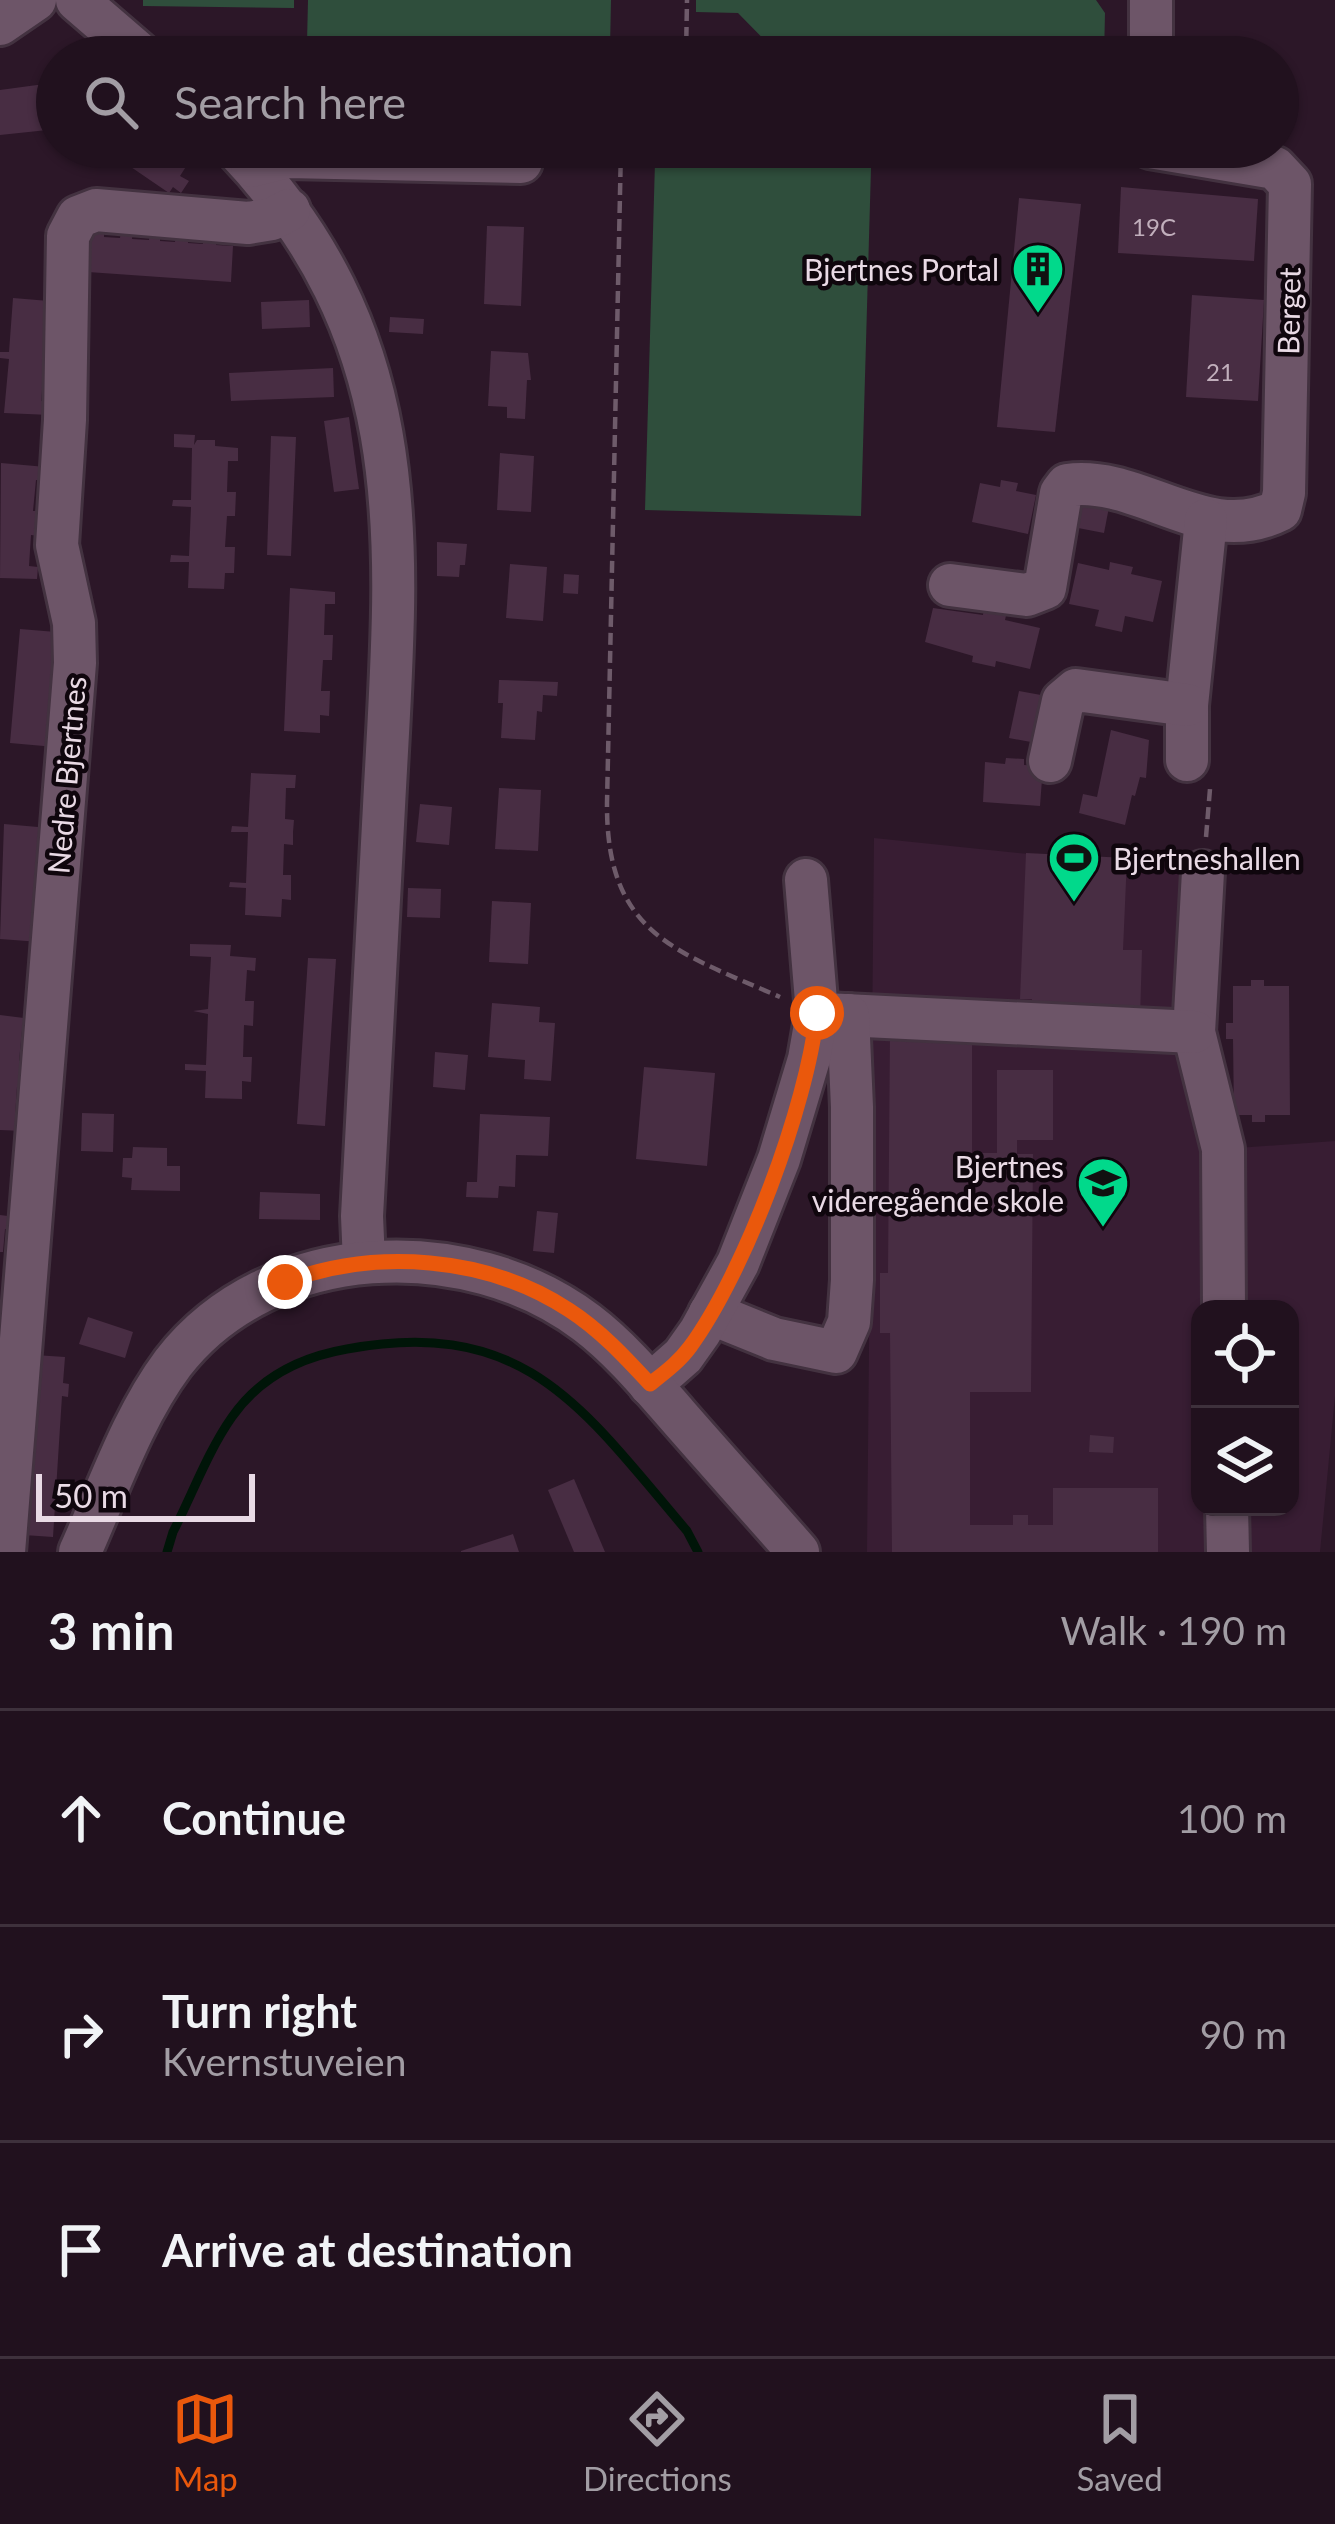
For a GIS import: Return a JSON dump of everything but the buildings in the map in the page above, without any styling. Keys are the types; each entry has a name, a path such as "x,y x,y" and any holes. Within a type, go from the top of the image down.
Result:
{"street":[{"path":"0,24 34,0"},
{"path":"77,0 119,36"},
{"path":"1150,36 1151,0"},
{"path":"253,168 289,210 325,266 354,334 382,432 394,526 393,626 362,1216 364,1262"},
{"name":"Berget","path":"950,585 1027,595 1045,588 1061,493 1067,485 1100,486 1206,520 1240,523 1280,509 1289,184 1276,168"},
{"name":"Nedre Bjertnes","path":"4,1552 76,663 74,623 57,545 68,236 78,218 96,210 248,223 289,210"},
{"path":"1187,760 1187,705 1206,520"},
{"path":"1051,761 1063,701 1076,690 1187,705"},
{"path":"1203,872 1194,1032 1223,1149 1224,1300"},
{"path":"710,1313 774,1340 836,1352 850,1322 852,1280 832,1014 806,880"},
{"path":"832,1014 1194,1032"},
{"path":"650,1384 682,1357 738,1263 779,1160 809,1059 832,1014"},
{"path":"80,1552 148,1405 190,1344 224,1314 308,1273 364,1262 410,1261 447,1266 544,1295 610,1341 799,1552"},
{"path":"1227,1516 1228,1552"}],"path":[{"path":"686,36 687,0"},
{"path":"621,168 607,803 611,867 625,900 665,941 691,957 832,1014"}],"shaded area":[{"name":"Bjertnes videregående skole","path":"874,838 1203,872 1223,1149 1335,1141 1335,1396 1320,1552 867,1552"}],"green space":[{"path":"143,0 294,0 294,8 143,6"},
{"path":"308,0 611,0 610,36 307,36"},
{"path":"696,0 1096,0 1105,13 1104,36 760,36 738,13 696,12"},
{"path":"655,168 871,168 861,516 645,510"}],"waterway":[{"path":"167,1552 215,1444 255,1391 282,1371 313,1358 409,1342 461,1346 506,1360 545,1382 615,1446 687,1531 698,1552"}],"place":[{"name":"Bjertnes Portal","path":"1038,315"},
{"name":"Bjertneshallen","path":"1074,904"},
{"name":"Bjertnes videregående skole","path":"1103,1229"}],"route":[{"path":"285,1282 364,1262 410,1261 480,1273 544,1295 569,1310 610,1341 650,1384 693,1344 738,1263 779,1160 809,1059 817,1013"}]}
